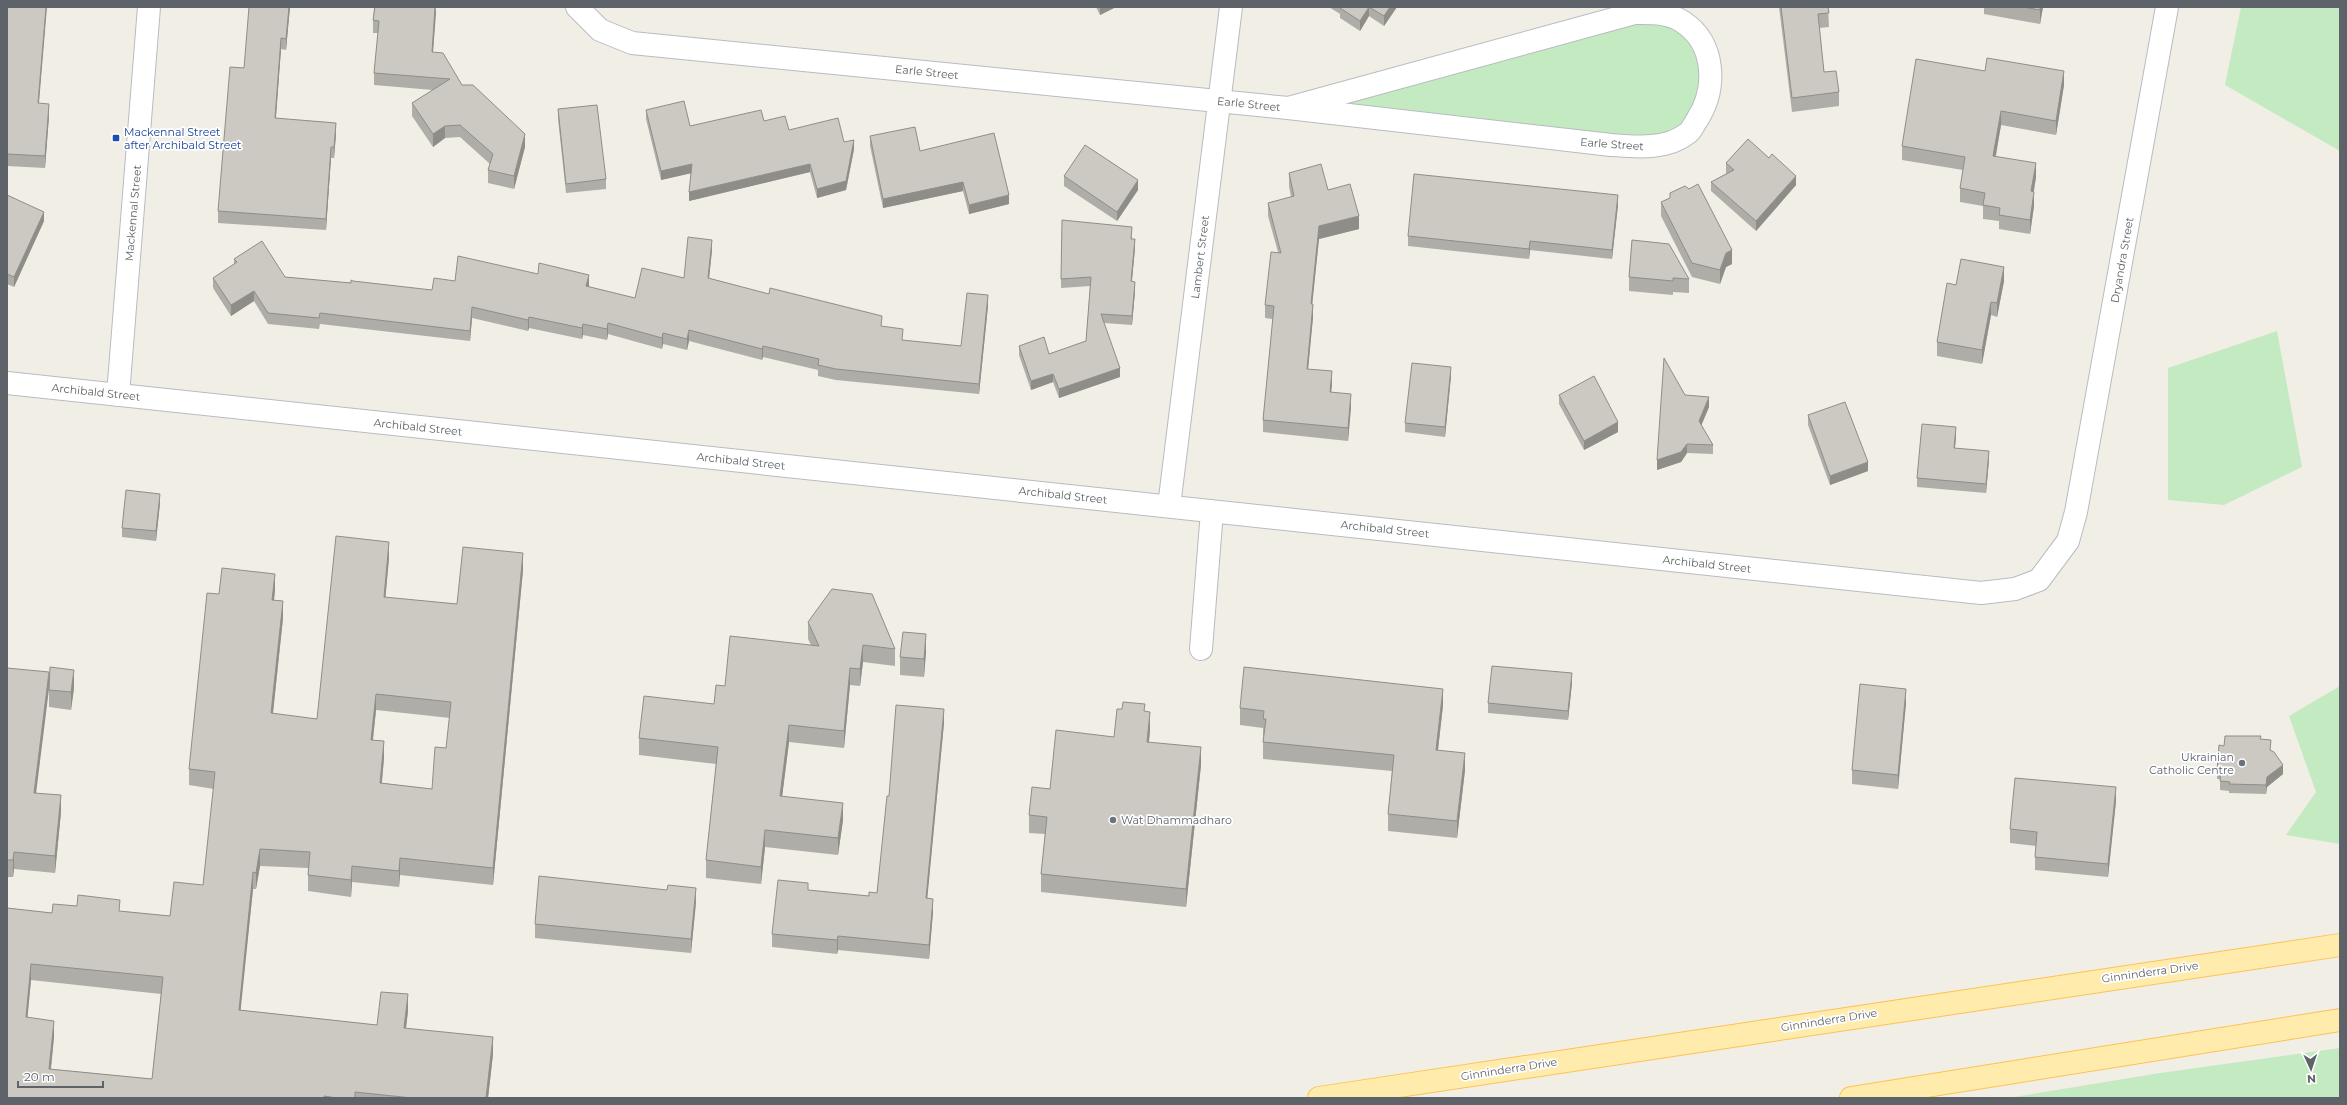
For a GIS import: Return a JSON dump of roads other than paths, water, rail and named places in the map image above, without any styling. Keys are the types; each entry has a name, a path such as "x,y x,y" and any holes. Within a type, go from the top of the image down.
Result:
{"main road":[{"name":"Ginninderra Drive","path":"1319,1098 2110,978 2340,945"},
{"path":"1851,1098 2340,1020"}],"street":[{"name":"Mackennal Street","path":"118,394 149,7"},
{"name":"Earle Street","path":"577,7 600,30 632,43 1288,108 1640,147 1667,144 1689,132 1702,111 1710,91 1711,71 1706,51 1696,32 1682,21 1660,13 1635,13 1288,108"},
{"name":"Lambert Street","path":"1169,506 1231,7"},
{"name":"Dryandra Street","path":"2076,512 2167,7"},
{"name":"Archibald Street","path":"7,383 1981,593 2015,589 2039,580 2068,541 2076,512"},
{"path":"1201,649 1212,511"}],"place":[{"name":"Mackennal Street after Archibald Street","path":"116,138"},
{"name":"Ukrainian Catholic Centre","path":"2242,763"},
{"name":"Wat Dhammadharo","path":"1113,820"}]}
